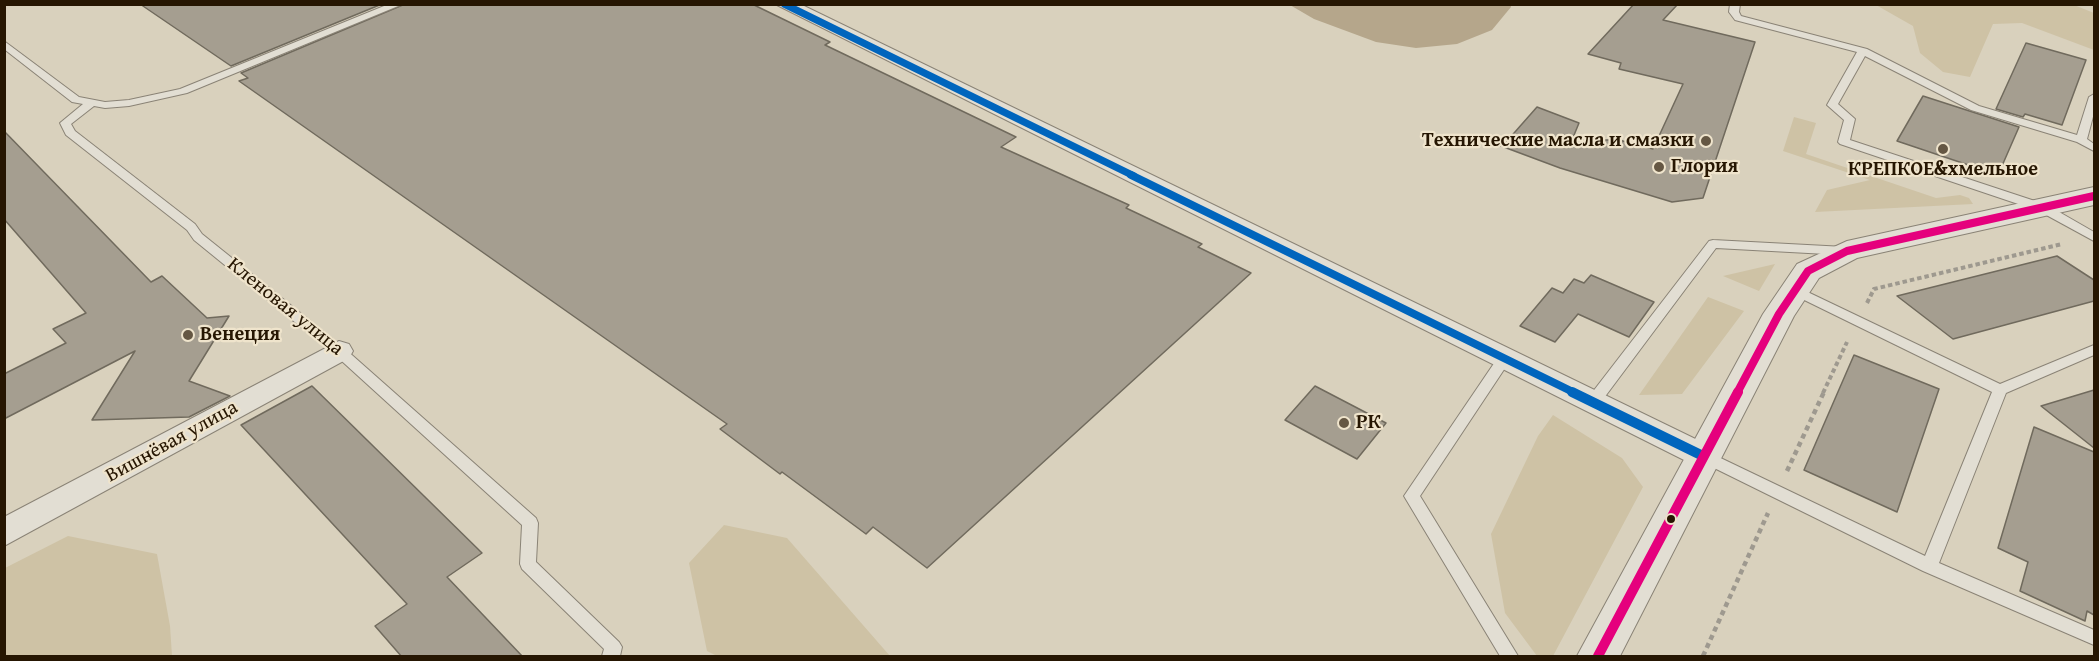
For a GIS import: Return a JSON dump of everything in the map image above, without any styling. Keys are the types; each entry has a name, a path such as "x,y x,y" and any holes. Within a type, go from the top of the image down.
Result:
{"street":[{"path":"784,4 1703,456"},
{"path":"1598,657 1779,314 1808,271 1847,251 2094,196"},
{"name":"Вишнёвая улица","path":"4,533 339,351"}],"lane":[{"path":"4,44 76,100 90,104 129,103 183,91 399,4"},
{"path":"1735,4 1734,12 1738,18 1863,51 1975,108 2081,140 2094,147"},
{"path":"1863,51 1832,105 1850,119 1844,142 2043,208 2094,237"},
{"path":"2081,140 2094,97"},
{"name":"Кленовая улица","path":"90,104 66,123 70,134 191,228 198,237 339,351 530,523 528,564 613,647 611,657"},
{"path":"1593,402 1713,244 1847,251"},
{"path":"1795,290 2000,390"},
{"path":"1929,566 2000,390 2094,350"},
{"path":"1504,359 1412,496 1509,657"},
{"path":"1703,456 1929,566 2094,638"}],"path":[{"path":"1703,657 1857,321 1874,289 2094,237"}],"shaded area":[{"path":"1510,4 1511,7 1492,30 1457,44 1416,48 1376,42 1314,19 1290,5"},
{"path":"1876,5 2074,5 2094,13 2094,50 2022,23 1993,24 1970,77 1943,72 1920,53 1913,26"},
{"path":"1794,117 1816,123 1806,154 1936,198 1960,195 1969,198 1973,204 1815,212 1827,190 1870,180 1783,151"},
{"path":"1775,264 1759,291 1723,276"},
{"path":"1708,297 1744,311 1682,394 1639,395"},
{"path":"1553,415 1622,458 1643,487 1553,656 1537,656 1505,613 1491,534 1538,436"},
{"path":"724,525 787,538 890,656 717,656 707,651 689,563"},
{"path":"68,536 157,554 170,626 172,656 5,656 5,568"}],"building":[{"path":"140,4 382,4 231,66"},
{"path":"405,4 752,4 830,42 825,45 1016,137 1001,147 1129,205 1126,208 1202,244 1198,247 1251,273 927,568 873,527 866,534 782,472 780,474 720,429 727,424 239,81 248,78 241,73"},
{"path":"1634,4 1678,4 1663,20 1755,42 1703,198 1672,202 1560,168 1493,143 1507,141 1537,107 1579,123 1572,140 1619,140 1653,149 1683,84 1619,69 1621,63 1588,54"},
{"path":"2026,43 2086,60 2062,125 2025,114 2023,117 1996,109"},
{"path":"1923,96 2019,127 1998,175 1897,141"},
{"path":"4,131 151,282 162,276 207,318 229,316 189,381 230,396 189,417 92,420 135,351 4,419 4,374 66,343 53,329 86,313 4,219"},
{"path":"2057,256 2094,280 2094,301 1953,339 1897,296"},
{"path":"1591,275 1654,302 1629,337 1578,314 1555,342 1520,326 1552,288 1563,293 1574,279 1584,283"},
{"path":"1854,355 1939,389 1897,512 1804,470"},
{"path":"312,386 482,553 447,577 523,657 402,657 375,626 407,604 241,425"},
{"path":"1315,386 1386,423 1357,459 1285,420"},
{"path":"2094,390 2094,448 2041,406"},
{"path":"2034,427 2094,452 2094,615 2087,611 2085,621 2020,591 2028,562 1998,548"}],"transit line":[{"path":"784,4 1703,456"},
{"path":"1598,656 1779,314 1808,271 1847,251 2094,196"}],"place":[{"name":"Технические масла и смазки","path":"1706,141"},
{"name":"КРЕПКОЕ&хмельное","path":"1943,149"},
{"name":"Глория","path":"1659,167"},
{"name":"Венеция","path":"188,335"},
{"name":"РК","path":"1344,423"}]}
